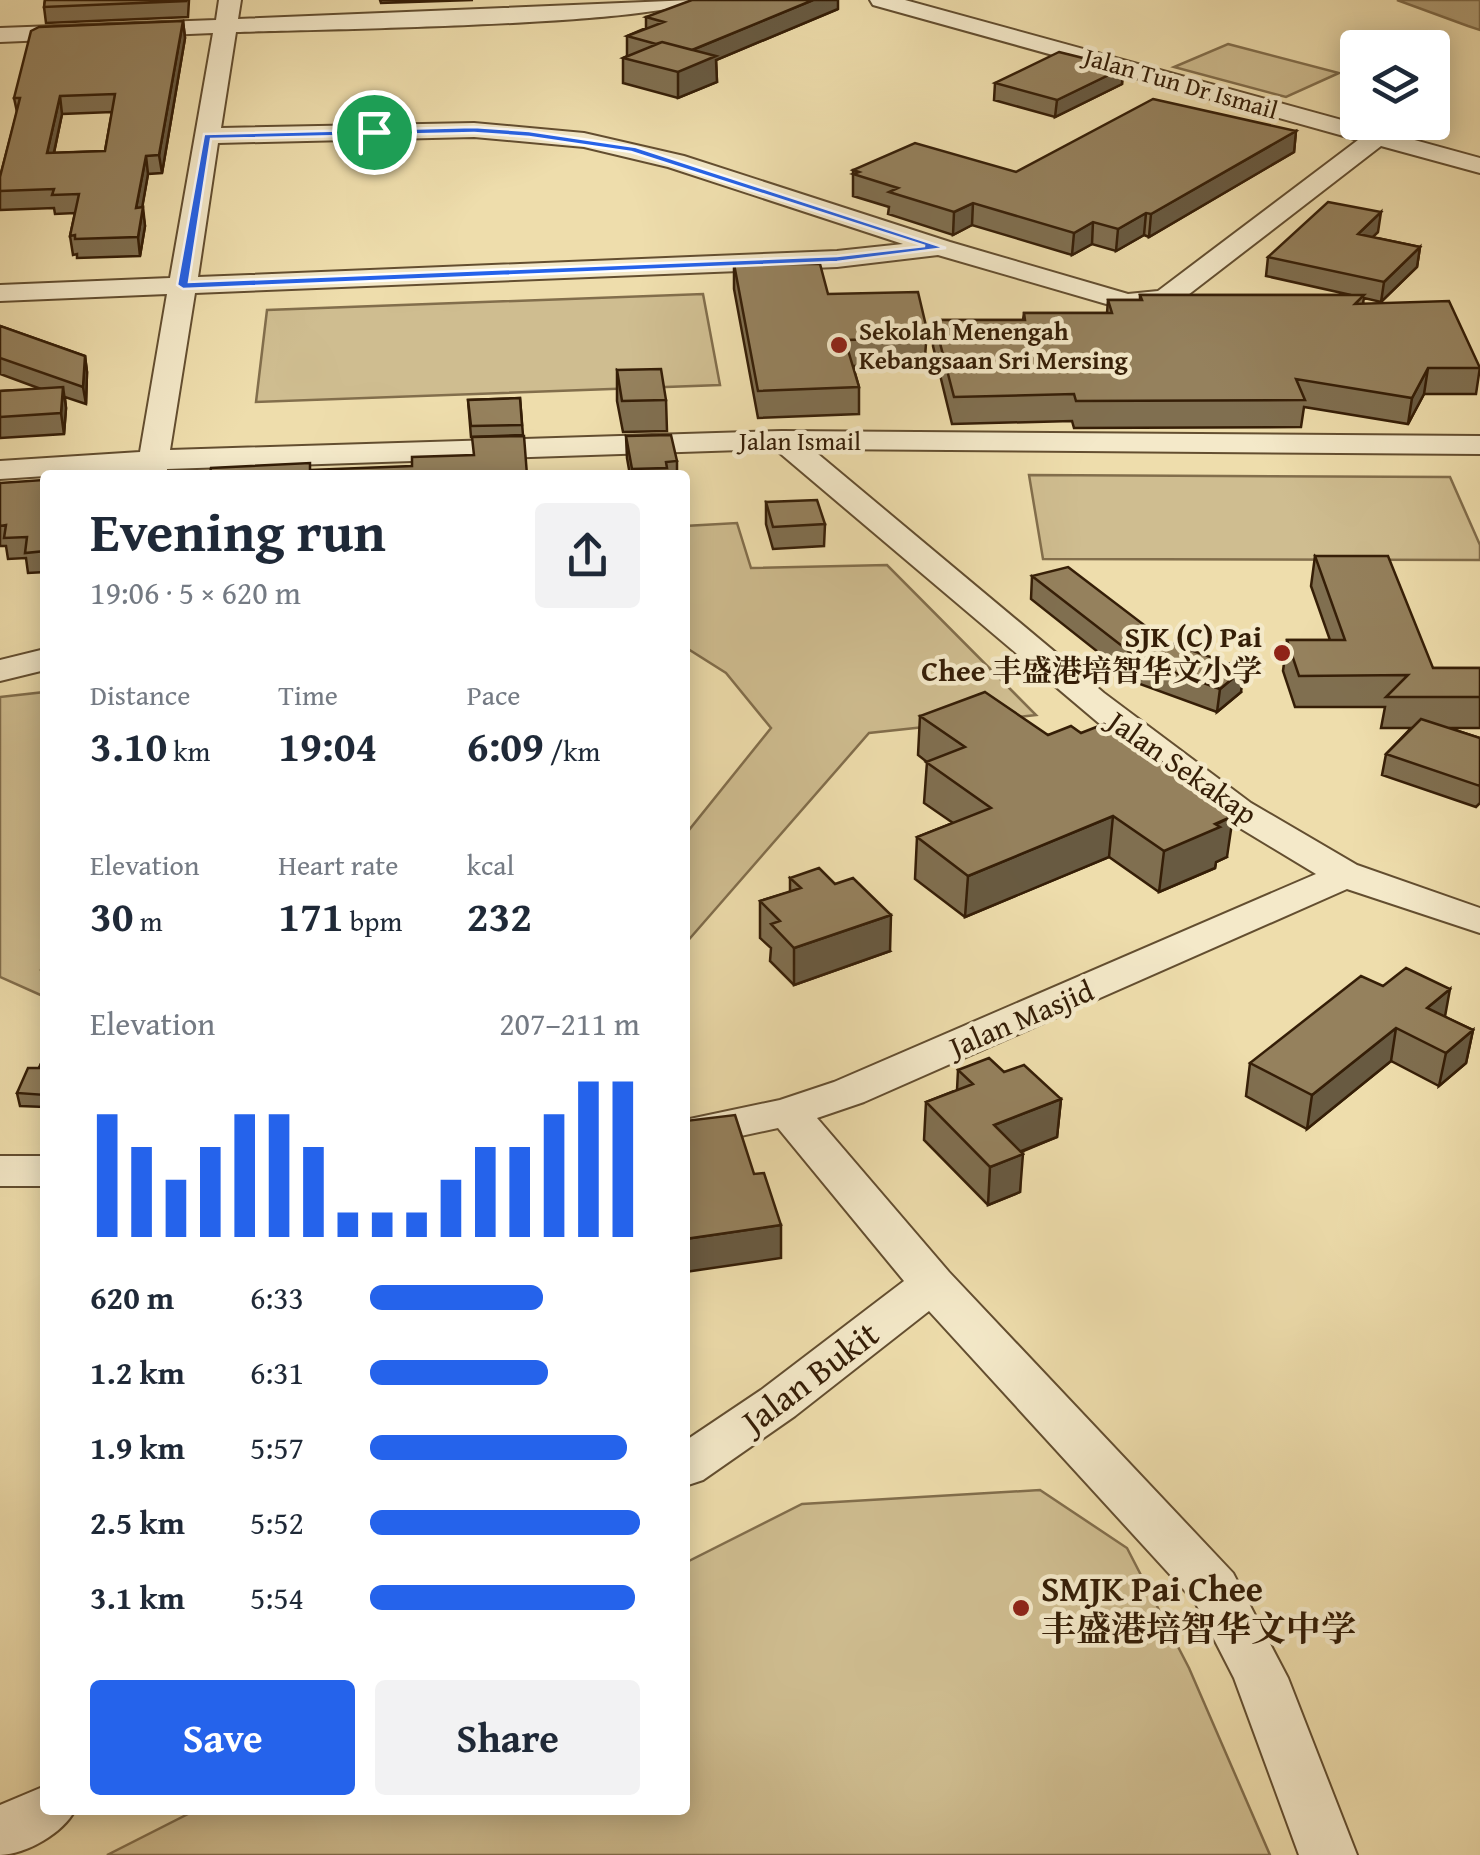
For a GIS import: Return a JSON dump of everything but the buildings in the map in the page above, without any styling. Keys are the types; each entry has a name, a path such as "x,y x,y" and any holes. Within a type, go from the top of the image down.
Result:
{"street":[{"path":"0,35 228,13 614,11 682,0"},
{"name":"Jalan Tun Dr Ismail","path":"882,0 1340,128"},
{"path":"152,468 228,13"},
{"path":"207,136 474,130 584,140 675,160 941,248 1127,302 1165,299 1373,140"},
{"name":"Jalan Tun Dr Ismail","path":"1383,140 1480,166"},
{"path":"0,293 837,259 941,248"},
{"name":"Jalan Ismail","path":"0,470 152,468 782,440 1480,445"},
{"name":"Jalan Sekakap","path":"782,440 1123,728 1224,800 1347,875 1480,921"},
{"path":"0,671 40,660"},
{"name":"Jalan Masjid","path":"690,1133 788,1112 848,1092 1347,875"},
{"path":"788,1112 932,1284 1214,1588 1268,1694 1328,1855"},
{"path":"0,1170 40,1171"},
{"name":"Jalan Bukit","path":"690,1463 778,1403 932,1284"},
{"path":"0,1832 40,1813"}],"shaded area":[{"path":"1397,0 1480,0 1480,30 1468,26"},
{"path":"1228,44 1339,73 1286,97 1174,67"},
{"path":"703,294 720,385 256,402 267,310"},
{"path":"1029,475 1450,477 1480,545 1480,560 1043,559"},
{"path":"737,523 751,568 887,565 1036,715 869,733 690,938 690,829 771,728 726,673 690,650 690,526"},
{"path":"40,693 40,995 0,977 0,697"},
{"name":"SMJK Pai Chee 丰盛港培智华文中学","path":"1040,1490 1127,1548 1189,1668 1270,1855 107,1855 186,1815 690,1815 690,1560 802,1504"}],"place":[{"name":"Sekolah Menengah Kebangsaan Sri Mersing","path":"839,345"},
{"name":"SJK (C) Pai Chee 丰盛港培智华文小学","path":"1282,653"},
{"name":"SMJK Pai Chee 丰盛港培智华文中学","path":"1021,1608"}],"route":[{"path":"474,130 584,140 633,150 675,160 941,248 837,259 183,285 207,136 374,132 474,130"}]}
